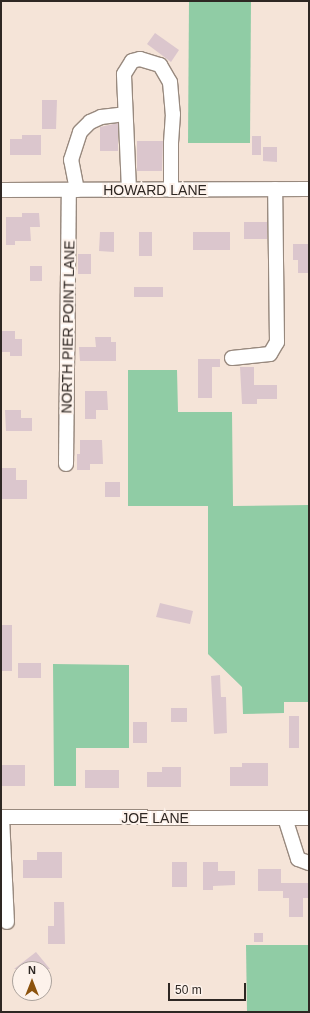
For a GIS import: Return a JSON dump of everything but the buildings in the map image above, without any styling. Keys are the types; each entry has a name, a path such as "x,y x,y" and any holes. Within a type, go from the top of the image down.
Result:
{"street":[{"path":"129,190 129,157 125,114 124,74 127,65 132,61 140,59 160,65 170,82 173,114 171,143 171,190"},
{"name":"NORTH PIER POINT LANE","path":"66,464 73,190 71,160 80,132 90,122 101,116 125,114"},
{"name":"HOWARD LANE","path":"1,190 309,189"},
{"path":"232,358 270,354 277,342 275,190"},
{"path":"1,817 7,922"},
{"name":"JOE LANE","path":"1,817 309,818"},
{"path":"285,818 298,859 309,863"}],"green space":[{"path":"189,1 251,1 250,143 188,143"},
{"path":"128,370 177,370 178,412 232,412 233,506 309,505 309,702 284,702 284,713 243,714 242,687 208,654 208,506 128,506"},
{"path":"53,664 129,665 129,748 76,748 76,786 54,786"},
{"path":"246,945 309,945 309,1012 247,1012"}]}
